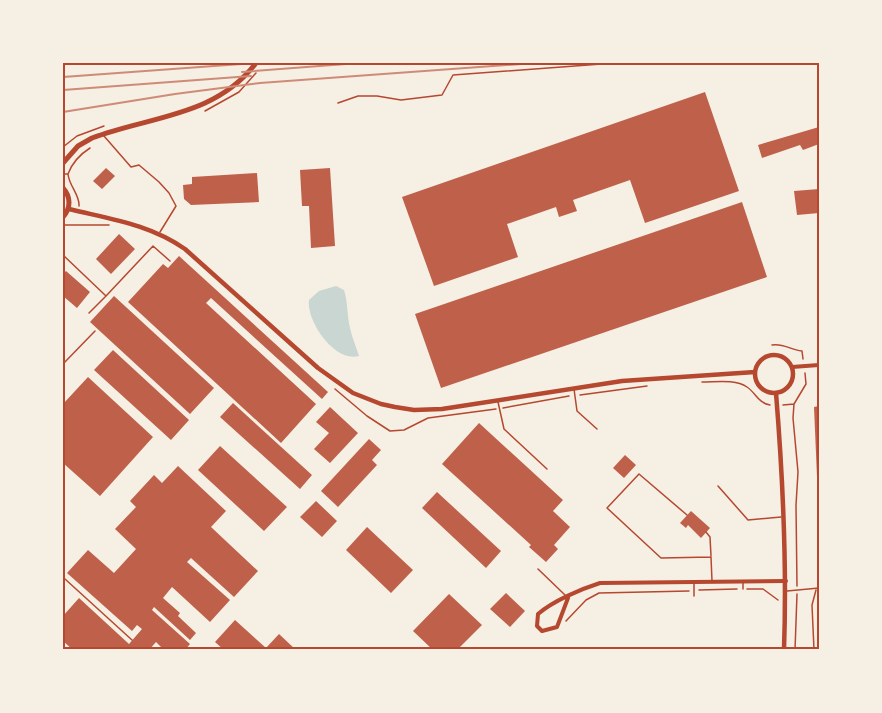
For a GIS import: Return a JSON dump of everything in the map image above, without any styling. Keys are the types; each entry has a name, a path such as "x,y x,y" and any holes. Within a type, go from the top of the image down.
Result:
{"main road":[{"path":"63,163 78,146 103,134 181,113 207,103 231,90 243,80 256,63"},
{"path":"63,188 69,198 69,209 63,217"}],"street":[{"path":"69,209 136,224 159,233 185,249 318,368 359,396 381,405 414,410 442,409 658,377 755,372"},
{"path":"773,355 787,359 792,367 791,382 788,387 777,393 765,391 757,383 755,372 759,362 764,358 773,355"},
{"path":"792,367 819,365"},
{"path":"777,393 785,517 784,650"},
{"path":"568,598 557,627 542,631 537,626 536,619 545,608 600,584 786,581"}],"lane":[{"path":"103,134 106,141 131,167 139,165 169,194 176,206 159,233"},
{"path":"89,313 153,246 170,261"},
{"path":"63,255 106,296"},
{"path":"63,363 95,331"},
{"path":"574,388 577,411 597,429"},
{"path":"498,401 504,429 547,469"},
{"path":"687,515 639,474 607,508 662,558 711,557"},
{"path":"718,486 748,520 785,517"},
{"path":"706,532 710,537 712,582"},
{"path":"538,569 568,598"},
{"path":"65,579 132,640"},
{"path":"694,582 694,596"},
{"path":"743,582 743,589"},
{"path":"786,591 818,589 812,605 814,650"}],"path":[{"path":"338,103 358,96 401,100 442,95 453,75 615,63"},
{"path":"199,114 209,110"},
{"path":"68,174 71,166 81,154 94,145"},
{"path":"63,225 112,226"},
{"path":"772,345 781,344 802,351"},
{"path":"702,382 732,382 744,385 761,403 767,406 795,404"},
{"path":"795,650 798,472 793,418 795,404 806,384"},
{"path":"332,386 367,416 390,431 404,430 428,418 649,386"},
{"path":"557,627 562,626 586,600 599,593 743,589 763,590 777,600 786,600"}],"shaded area":[{"path":"336,286 344,290 350,328 359,356 341,353 332,347 312,319 309,300 319,291"}],"building":[{"path":"705,92 739,191 645,223 630,180 573,200 577,211 559,217 556,207 507,224 518,257 434,286 402,197"},
{"path":"819,127 819,144 803,150 800,145 762,158 758,145"},
{"path":"106,168 115,176 102,189 93,181"},
{"path":"330,168 335,246 311,248 309,206 302,206 300,170"},
{"path":"257,173 259,202 191,205 184,199 183,185 192,184 192,177"},
{"path":"819,189 819,213 797,215 794,191"},
{"path":"742,202 767,277 441,388 415,314"},
{"path":"119,234 135,249 111,274 96,259"},
{"path":"179,256 328,392 322,399 211,298 206,303 316,404 281,443 128,302 163,264 168,268"},
{"path":"66,271 90,292 77,308 63,296 63,274"},
{"path":"114,296 214,388 190,414 90,322"},
{"path":"113,350 189,420 171,440 94,370"},
{"path":"88,377 153,437 100,496 63,463 63,404"},
{"path":"233,403 312,475 300,489 220,417"},
{"path":"819,406 819,477 817,477 814,407"},
{"path":"330,407 358,433 330,463 314,449 329,433 316,422"},
{"path":"479,423 563,500 553,511 570,527 554,545 558,549 546,562 529,547 531,545 442,464"},
{"path":"369,439 381,450 372,460 377,465 338,507 321,491"},
{"path":"220,446 287,507 264,531 198,470"},
{"path":"625,455 636,465 624,478 613,468"},
{"path":"178,466 226,511 211,527 258,571 234,597 191,558 187,562 230,600 210,622 172,587 163,598 180,613 178,616 196,633 190,640 154,607 152,610 190,644 185,650 164,650 156,642 149,650 73,650 63,641 63,616 79,598 129,644 142,629 137,625 132,631 67,573 88,550 114,573 136,549 115,529 136,507 130,501 154,475 162,483"},
{"path":"437,492 501,551 486,568 422,508"},
{"path":"316,501 337,521 322,537 300,517"},
{"path":"691,511 710,528 701,538 688,525 686,528 680,523"},
{"path":"367,527 413,570 391,593 346,550"},
{"path":"506,593 525,611 510,627 490,609"},
{"path":"449,594 482,625 460,647 463,650 433,650 413,631"},
{"path":"235,620 266,648 279,634 296,650 224,650 215,642"}],"railway":[{"path":"63,77 255,63"},
{"path":"242,72 359,63"},
{"path":"63,112 260,83 535,63"},
{"path":"63,90 251,76"}]}
